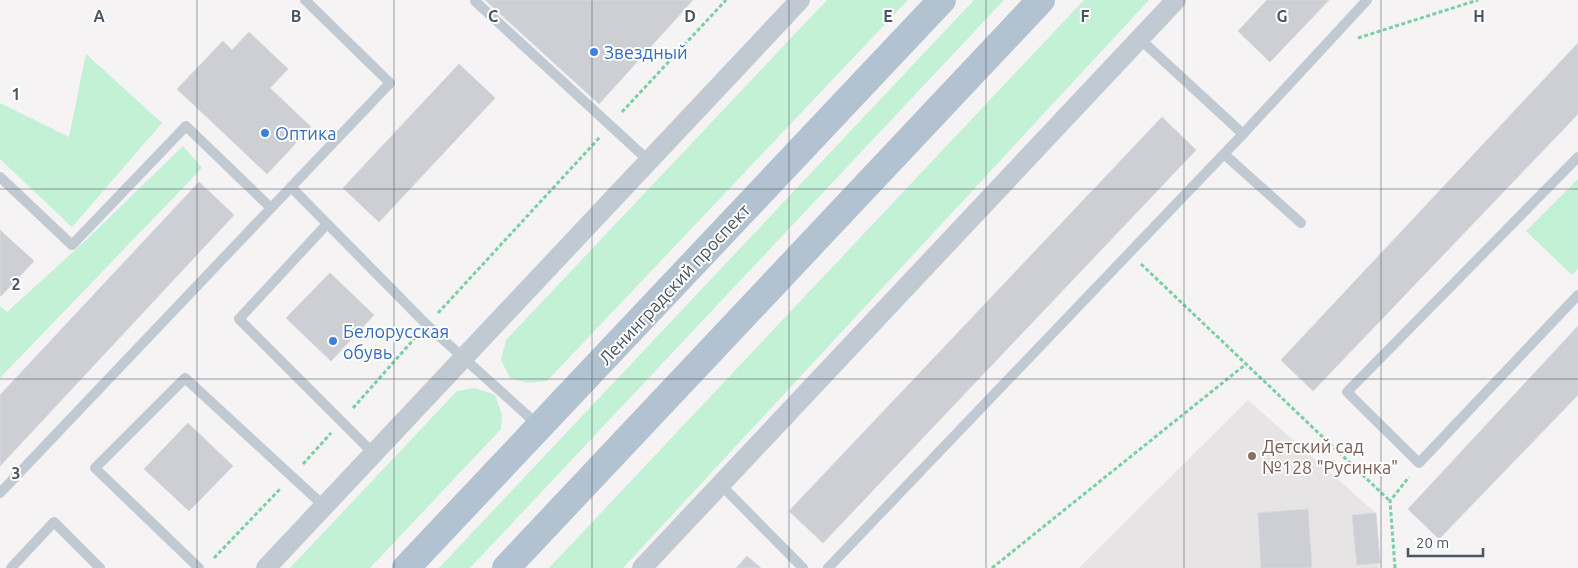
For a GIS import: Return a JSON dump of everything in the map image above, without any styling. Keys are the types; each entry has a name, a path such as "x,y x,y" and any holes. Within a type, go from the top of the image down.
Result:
{"main road":[{"name":"Ленинградский проспект","path":"406,568 942,0"},
{"path":"506,568 1041,0"}],"street":[{"path":"266,568 800,0"},
{"path":"642,568 1176,0"}],"lane":[{"path":"0,493 390,83 305,0"},
{"path":"828,568 1243,134 1367,0"},
{"path":"475,1 649,161"},
{"path":"1140,39 1243,134"},
{"path":"0,177 72,245 186,126 271,208"},
{"path":"1224,154 1301,223"},
{"path":"1578,158 1347,392 1420,463 1578,295"},
{"path":"291,187 427,325 540,426"},
{"path":"327,224 240,319 374,454"},
{"path":"199,568 95,468 185,378 324,506"},
{"path":"721,485 803,568"},
{"path":"11,568 54,522 100,568"}],"path":[{"path":"211,561 292,477 427,325 726,0"},
{"path":"1322,49 1478,0"},
{"path":"1129,253 1390,501 1395,568"},
{"path":"992,568 1246,364"},
{"path":"1390,501 1420,463"}],"shaded area":[{"name":"Детский сад №128 \"Русинка\"","path":"1248,400 1376,513 1379,568 1079,568"}],"green space":[{"path":"827,0 908,0 547,381 527,383 510,378 501,360 506,340"},
{"path":"974,0 1004,0 470,568 439,568"},
{"path":"1084,0 1149,0 623,568 549,568"},
{"path":"86,54 162,123 72,227 0,159 0,103 69,137"},
{"path":"183,146 202,168 0,378 0,306 7,312 84,242"},
{"path":"1578,179 1578,269 1572,275 1526,231"},
{"path":"475,388 495,395 502,415 501,429 370,568 290,568 457,391"}],"building":[{"name":"Звездный","path":"485,0 693,0 599,104"},
{"path":"1267,0 1329,0 1270,62 1238,31"},
{"path":"249,32 288,69 270,88 311,127 267,174 177,89 223,41 232,50"},
{"path":"1578,43 1578,114 1313,391 1281,360"},
{"path":"459,64 495,98 379,222 343,188"},
{"path":"1162,117 1196,150 823,543 789,511"},
{"path":"199,182 234,215 0,466 0,395"},
{"path":"0,230 34,261 1,296 0,295"},
{"path":"330,273 374,315 331,361 286,318"},
{"path":"1578,326 1578,395 1439,539 1408,509"},
{"path":"188,423 233,466 189,511 144,469"},
{"path":"1308,509 1312,568 1261,568 1258,513"},
{"path":"1376,513 1380,563 1357,565 1352,515"},
{"path":"747,556 761,568 736,568"}],"place":[{"name":"Звездный","path":"594,52"},
{"name":"Оптика","path":"265,133"},
{"name":"Белорусская обувь","path":"333,341"},
{"name":"Детский сад №128 \"Русинка\"","path":"1252,456"}]}
